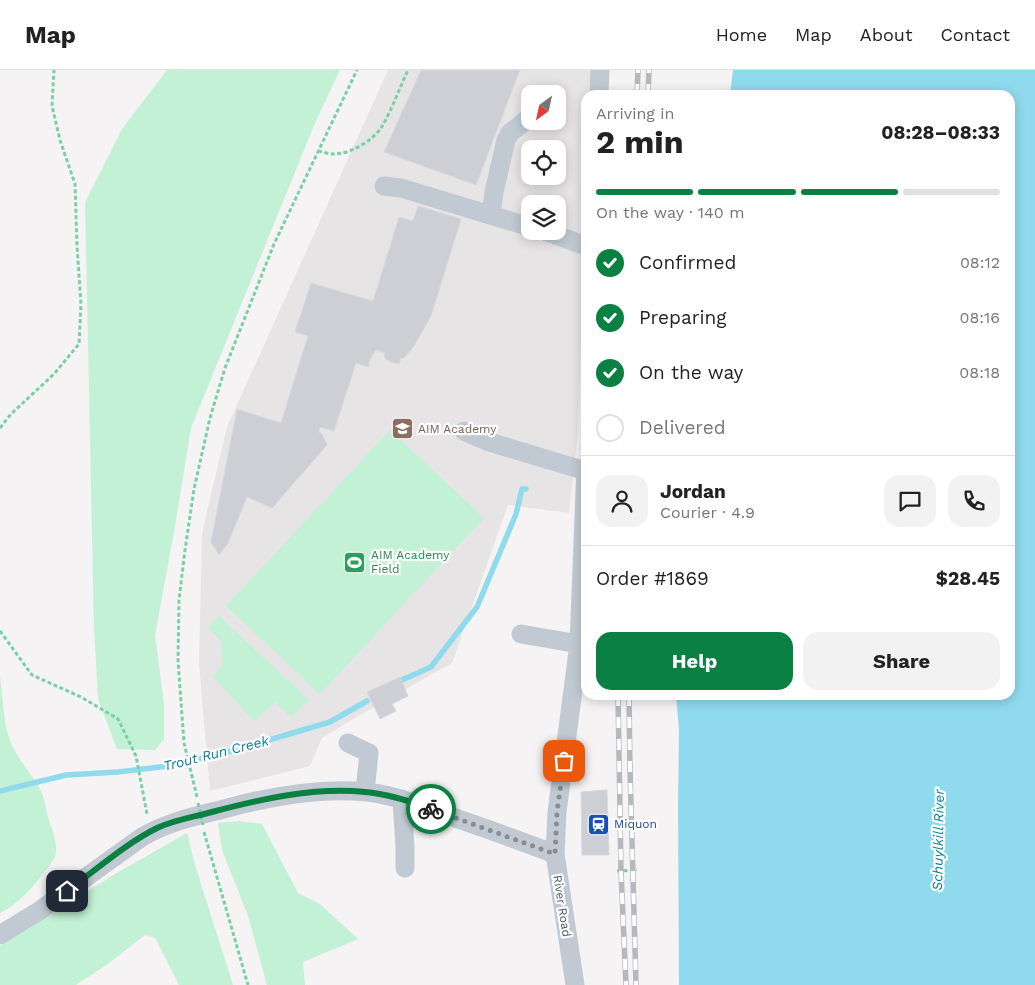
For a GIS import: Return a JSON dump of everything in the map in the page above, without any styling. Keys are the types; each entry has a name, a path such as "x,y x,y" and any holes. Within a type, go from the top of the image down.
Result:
{"street":[{"path":"599,90 600,70"},
{"path":"491,214 506,140 514,128 521,123"},
{"path":"384,186 392,186 521,223"},
{"path":"566,239 581,244"},
{"path":"464,431 489,442 581,469"},
{"name":"River Road","path":"575,985 555,854 557,812 579,644 581,594"},
{"path":"521,634 579,644"},
{"path":"348,743 369,753 365,792"},
{"path":"0,935 39,911 150,832 187,819 270,798 329,792 365,792 402,799 555,854"},
{"path":"402,799 406,847 405,868"}],"path":[{"path":"0,428 11,414 54,374 79,344 81,305 75,184 60,140 52,106 54,70"},
{"path":"248,985 203,825 184,743 178,662 179,600 194,488 210,418 225,368 274,244 357,70"},
{"path":"318,151 333,154 343,153 370,139 381,128 408,70"},
{"path":"0,630 32,675 81,697 118,719 136,756 150,832"},
{"path":"617,871 636,870"}],"shaded area":[{"name":"AIM Academy","path":"388,70 593,70 592,90 581,90 581,345 578,431 569,513 508,505 452,663 322,738 310,766 210,791 199,663 202,533 227,427"}],"green space":[{"path":"167,70 340,70 315,123 191,428 155,635 164,704 164,739 155,750 117,749 98,699 94,628 85,202 122,129"},
{"name":"AIM Academy Field","path":"390,430 484,518 320,694 226,606"},
{"path":"219,616 309,700 291,717 275,702 254,721 213,677 223,664 220,640 208,628"},
{"path":"0,677 4,716 9,738 44,798 54,835 56,852 55,858 24,896 0,913"},
{"path":"239,821 262,824 298,893 320,904 358,939 303,962 305,985 267,985 248,916 222,850 218,823"},
{"path":"187,833 195,865 233,985 179,985 155,938 145,935 108,964 76,985 0,985 0,946 115,874"}],"water":[{"name":"Schuylkill River","path":"733,70 1035,70 1035,985 679,985 679,730 676,700 1015,700 1015,90 731,90"}],"building":[{"path":"421,70 520,70 476,185 384,152"},
{"path":"418,206 461,219 431,316 414,346 404,358 401,358 399,364 389,361 384,357 385,353 376,350 369,361 369,367 356,363 334,431 320,427 319,432 322,434 327,445 272,508 247,497 228,543 219,555 211,542 237,409 281,423 308,336 295,332 311,283 373,301 399,217 413,221"},
{"path":"400,677 408,696 392,704 396,711 380,719 367,692"},
{"name":"Miquon","path":"607,790 609,855 582,855 581,792"}],"waterway":[{"name":"Trout Run Creek","path":"402,680 431,667 477,607 516,514 522,489 526,489"},
{"name":"Trout Run Creek","path":"0,791 66,775 118,772 168,766 228,752 330,722 367,701"}],"railway":[{"path":"637,90 638,70"},
{"path":"648,90 649,70"},
{"path":"618,700 621,871 626,985"},
{"path":"629,700 636,985"}],"way so far":[{"path":"431,809 555,854 557,812 564,761"}],"place":[{"name":"AIM Academy","path":"402,429"},
{"name":"AIM Academy Field","path":"355,562"},
{"name":"Miquon","path":"598,824"}],"route":[{"path":"67,891 142,837 160,827 244,803 309,793 348,791 391,796 431,809"}]}
